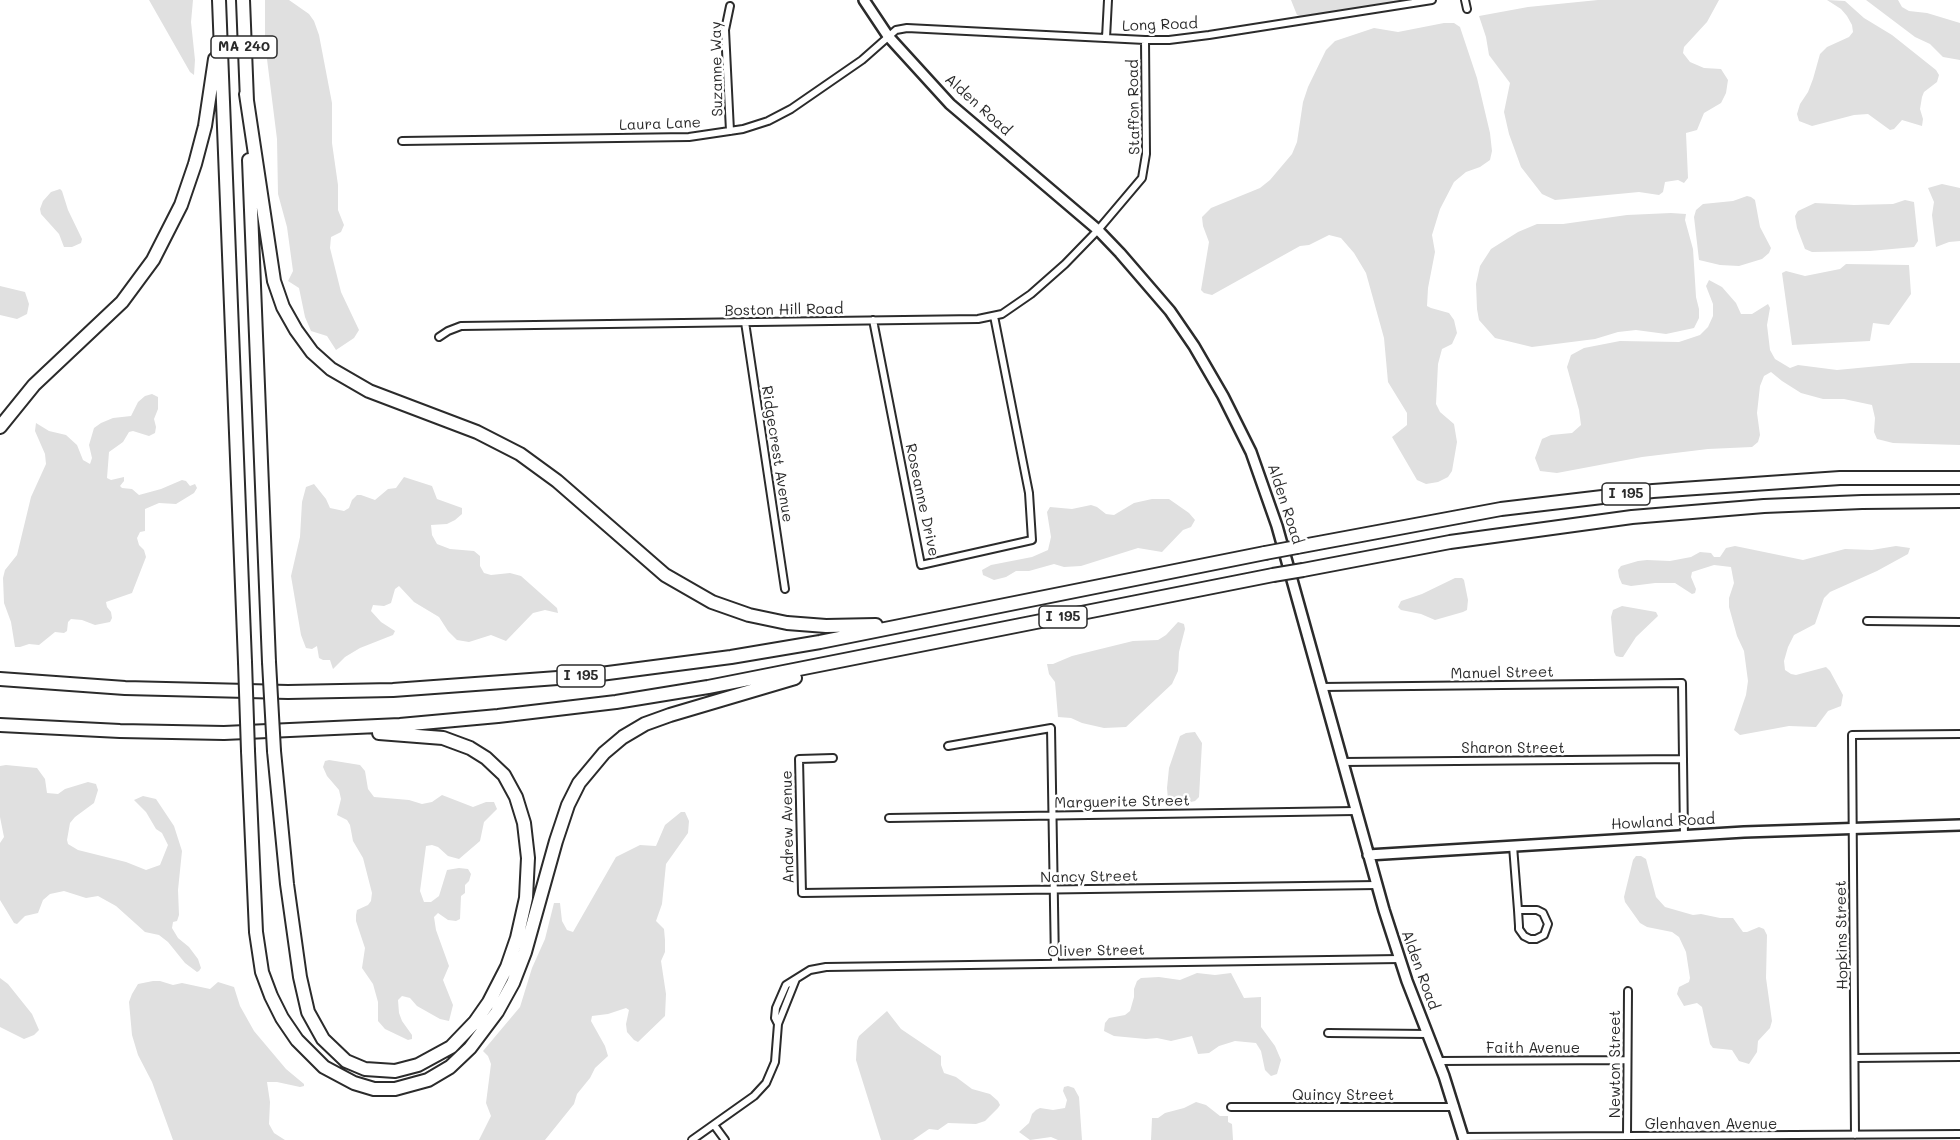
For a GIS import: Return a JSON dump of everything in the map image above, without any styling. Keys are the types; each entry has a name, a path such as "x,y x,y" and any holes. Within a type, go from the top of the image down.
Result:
{"highway":[{"name":"MA 240","path":"219,0 219,16"},
{"name":"MA 240","path":"243,0 246,94"},
{"path":"0,427 34,385 122,302 144,274 163,243 181,205 201,144 211,92 219,16"},
{"path":"219,16 256,932 262,972 276,1006 297,1040 315,1059 334,1074 374,1089 406,1088 438,1075 459,1058 488,1025 505,998 525,952 557,835 568,805 579,783 604,753 633,730 664,717 854,659"},
{"path":"246,94 274,281 283,307 296,330 312,352 331,369 369,391 477,432 520,454 551,477 652,565 680,585 712,602 749,615 806,625 850,626 922,622"},
{"path":"246,94 274,751 284,866 304,1000 323,1039 337,1055 365,1069 395,1071 428,1060 451,1047 475,1022 495,991 512,954 524,911 528,867 524,823 516,797 504,775 486,758 452,740 410,734 297,730"},
{"name":"I 195","path":"0,679 125,688 263,692 393,690 466,686 644,669 784,648 1501,509 1653,491 1840,478 1960,478"},
{"name":"I 195","path":"0,725 100,731 199,733 449,721 571,708 689,690 854,659 1273,575 1474,538 1632,517 1764,506 1960,501"}],"main road":[{"name":"Alden Road","path":"864,0 888,36 950,104 1098,230 1163,303 1214,380 1240,428 1278,526 1377,885 1400,959 1455,1107 1463,1138"},
{"name":"Howland Road","path":"1368,855 1684,836 1960,825"}],"street":[{"path":"1107,38 1108,0"},
{"name":"Long Road","path":"888,36 896,30 907,28 1145,40 1209,35 1432,0"},
{"path":"1465,0 1467,9"},
{"name":"Suzanne Way","path":"730,6 725,30 730,131"},
{"name":"Laura Lane","path":"402,141 689,137 730,131 768,121 791,109 862,60 888,36"},
{"name":"Staffon Road","path":"1098,230 1137,185 1144,171 1146,154 1145,40"},
{"name":"Boston Hill Road","path":"439,337 462,326 978,319 1009,310 1039,288 1098,230"},
{"name":"Roseanne Drive","path":"873,320 921,565 1032,540 1029,494 994,316"},
{"name":"Ridgecrest Avenue","path":"745,322 785,589"},
{"path":"1867,621 1960,622"},
{"name":"Manuel Street","path":"1322,687 1682,683 1683,759"},
{"path":"948,746 1051,728 1055,963"},
{"name":"Hopkins Street","path":"1853,1136 1855,1059 1852,735 1960,734"},
{"name":"Andrew Avenue","path":"802,893 799,759 833,758"},
{"path":"1683,759 1684,836"},
{"name":"Sharon Street","path":"1343,762 1683,759"},
{"name":"Marguerite Street","path":"889,818 1356,811"},
{"path":"1514,846 1519,928 1524,936 1536,939 1544,935 1548,924 1543,913 1534,909 1518,910"},
{"name":"Nancy Street","path":"802,893 1377,885"},
{"name":"Oliver Street","path":"692,1140 754,1096 766,1083 775,1062 778,1024 775,1017 779,998 790,981 810,970 826,967 1400,959"},
{"name":"Newton Street","path":"1627,1136 1628,991"},
{"path":"1328,1033 1428,1034"},
{"path":"1855,1059 1960,1057"},
{"name":"Faith Avenue","path":"1439,1061 1628,1060"},
{"name":"Quincy Street","path":"1231,1107 1455,1107"},
{"path":"714,1125 725,1140"},
{"name":"Glenhaven Avenue","path":"1463,1138 1960,1134"}],"shaded area":[{"path":"149,0 193,0 191,22 195,60 194,75 190,72"},
{"path":"265,0 289,0 309,14 319,35 332,103 332,143 338,185 338,210 344,225 341,232 331,237 330,248 341,292 359,330 354,338 336,350 327,336 311,331 305,317 299,288 288,281 293,271 287,227 278,194 277,139 265,43"},
{"path":"1291,0 1406,0 1388,7 1306,18 1297,15"},
{"path":"1598,0 1719,0 1707,22 1684,47 1683,53 1690,62 1704,68 1721,69 1728,80 1726,93 1721,103 1704,113 1697,130 1686,133 1688,178 1684,183 1678,180 1665,182 1663,192 1659,195 1639,192 1555,200 1542,194 1521,167 1504,112 1510,83 1489,55 1479,16 1528,7"},
{"path":"1827,0 1845,1 1864,18 1892,35 1936,70 1939,75 1937,82 1924,92 1922,97 1920,109 1923,119 1922,126 1902,120 1890,130 1868,114 1854,115 1812,126 1799,121 1797,114 1800,104 1808,92 1820,54 1827,47 1849,37 1853,32 1847,16"},
{"path":"1866,0 1898,0 1902,7 1909,11 1927,13 1960,23 1960,60 1943,57 1930,44 1915,37"},
{"path":"1454,23 1460,27 1477,78 1492,151 1490,160 1466,172 1454,182 1440,209 1432,235 1435,252 1427,306 1449,313 1454,320 1457,333 1452,344 1442,349 1438,364 1436,404 1440,412 1454,424 1457,442 1452,471 1448,477 1426,484 1417,480 1392,437 1407,425 1407,413 1388,382 1384,338 1366,273 1354,253 1341,238 1329,235 1309,245 1300,246 1212,295 1201,290 1209,242 1202,217 1211,208 1260,188 1292,154 1297,142 1303,102 1308,87 1326,50 1335,41 1374,28 1398,32"},
{"path":"1942,184 1960,188 1960,241 1936,247 1932,215 1934,202 1928,188"},
{"path":"60,189 82,239 81,243 72,247 64,247 59,234 41,214 43,201 51,192"},
{"path":"1747,196 1755,200 1760,227 1771,248 1769,253 1762,259 1739,266 1720,265 1699,260 1694,217 1696,210 1703,204 1733,201"},
{"path":"1905,200 1914,202 1918,241 1914,247 1870,251 1812,252 1805,249 1797,228 1795,216 1798,211 1815,203 1893,204"},
{"path":"1686,214 1685,220 1693,249 1699,309 1699,318 1694,328 1666,334 1636,330 1618,332 1595,339 1532,347 1495,338 1479,320 1476,284 1480,266 1491,249 1518,232 1537,224 1563,224 1627,215"},
{"path":"1846,264 1909,265 1911,294 1889,325 1873,323 1870,341 1792,345 1782,273 1786,271 1805,276 1840,269"},
{"path":"1709,280 1722,287 1736,303 1741,314 1752,314 1768,304 1770,308 1767,325 1770,350 1775,359 1790,368 1798,365 1837,370 1911,363 1960,363 1960,445 1893,443 1877,439 1874,432 1875,418 1872,405 1844,399 1823,399 1801,393 1771,372 1764,376 1760,386 1757,413 1760,435 1758,442 1752,447 1708,449 1642,457 1557,473 1540,471 1535,458 1542,439 1551,435 1572,433 1581,425 1567,367 1571,355 1584,348 1620,341 1679,342 1700,335 1708,327 1713,316 1713,304 1706,286"},
{"path":"0,286 25,292 29,304 27,314 17,319 0,315"},
{"path":"152,394 158,397 158,409 154,419 155,433 149,436 129,432 123,442 109,452 107,478 111,480 124,477 120,486 132,489 139,495 182,480 190,486 195,484 197,488 194,493 176,504 159,503 145,509 145,531 140,532 137,538 146,557 132,593 106,602 111,612 110,622 95,625 71,619 64,633 55,632 39,645 29,644 15,647 11,622 4,603 3,578 5,570 17,555 31,497 46,464 45,454 35,431 36,423 49,431 66,435 77,445 83,460 90,464 92,458 89,445 94,428 113,418 131,416 138,402"},
{"path":"404,477 432,486 437,499 462,508 462,514 455,520 447,524 431,525 432,535 437,544 450,549 474,551 480,556 480,566 484,573 491,575 510,573 521,576 557,608 558,613 545,610 533,613 506,641 491,635 469,642 457,640 439,617 414,602 399,586 395,589 391,603 384,606 373,605 371,611 381,622 395,631 393,635 360,648 345,657 333,669 330,660 319,658 317,646 312,649 306,648 301,635 291,576 300,537 302,502 306,487 314,484 330,508 344,511 349,508 357,495 375,500 388,489 396,488"},
{"path":"1152,499 1169,499 1195,520 1191,527 1183,530 1162,552 1138,548 1081,566 1064,567 1054,564 1029,571 1016,571 994,580 983,575 982,570 991,565 1032,557 1048,550 1051,537 1047,512 1050,507 1072,509 1091,505 1106,514 1114,515 1134,503"},
{"path":"1735,546 1803,560 1845,549 1872,550 1896,546 1910,548 1908,554 1830,592 1824,598 1815,624 1794,635 1784,661 1785,670 1796,675 1826,667 1843,695 1841,706 1828,711 1816,727 1789,726 1740,735 1734,730 1746,695 1748,681 1744,651 1729,607 1729,598 1734,583 1731,567 1714,565 1692,572 1691,577 1696,589 1692,594 1675,583 1631,586 1622,584 1619,577 1618,570 1621,566 1638,561 1670,561 1691,557 1700,552 1720,557 1726,548"},
{"path":"1455,578 1464,580 1468,600 1467,610 1435,620 1421,614 1401,610 1398,607 1401,601"},
{"path":"1622,606 1656,612 1658,616 1636,637 1623,657 1620,657 1614,652 1611,617 1613,610"},
{"path":"1178,622 1184,624 1185,629 1179,652 1178,671 1172,684 1126,727 1104,728 1071,718 1058,717 1055,682 1049,674 1047,664 1133,641 1158,640"},
{"path":"1195,732 1202,743 1199,797 1191,802 1168,800 1169,768 1180,736"},
{"path":"325,761 360,765 365,771 368,789 374,797 409,800 422,804 432,802 442,795 473,807 486,802 494,802 497,809 484,822 480,841 459,859 448,856 438,847 426,846 420,891 424,902 431,902 439,896 447,870 468,869 471,874 465,885 465,893 461,896 460,919 448,920 438,913 434,917 436,930 449,966 443,980 453,1005 449,1021 440,1019 417,1006 410,998 402,996 398,1000 399,1013 412,1039 408,1040 385,1029 378,1021 378,1002 373,984 362,968 365,948 356,915 357,910 371,901 372,893 363,858 353,841 350,825 347,820 337,815 341,799 339,790 327,776 323,767"},
{"path":"0,766 37,768 45,779 47,793 58,794 65,789 88,782 96,784 98,790 94,803 70,823 68,844 78,850 126,862 146,870 160,865 168,845 162,833 156,829 146,812 134,800 143,796 156,799 174,826 182,851 178,890 179,915 177,921 173,922 172,928 178,938 198,959 201,968 199,971 197,972 185,963 168,942 159,935 145,932 116,906 98,896 86,898 64,891 50,894 43,900 38,913 25,916 17,924 14,923 0,900 0,843 4,837 0,817"},
{"path":"681,812 685,812 689,821 688,833 666,864 662,904 656,921 664,929 665,952 661,961 666,994 665,1016 638,1042 627,1032 629,1010 626,1008 592,1016 591,1021 608,1056 595,1068 577,1094 574,1104 545,1140 479,1140 491,1116 486,1103 491,1064 483,1051 520,1007 532,968 545,939 554,903 560,903 562,921 567,930 573,932 616,857 640,845 656,846 665,825"},
{"path":"1636,856 1646,859 1656,897 1665,907 1693,915 1733,918 1743,932 1759,927 1764,929 1767,935 1766,978 1772,1021 1770,1028 1758,1041 1757,1052 1749,1064 1739,1061 1732,1050 1713,1048 1710,1044 1702,1007 1697,1003 1684,1006 1677,994 1679,987 1689,982 1690,978 1686,952 1679,937 1672,932 1647,927 1640,923 1625,902 1624,897"},
{"path":"1197,973 1215,975 1231,973 1244,998 1261,997 1261,1027 1275,1046 1281,1060 1277,1074 1271,1076 1265,1070 1261,1051 1256,1043 1235,1041 1219,1046 1209,1053 1198,1054 1192,1036 1171,1041 1114,1036 1104,1031 1105,1023 1109,1018 1125,1015 1130,1011 1134,989 1141,978 1159,977 1180,980"},
{"path":"0,978 8,984 32,1014 39,1030 34,1035 24,1039 0,1027"},
{"path":"153,981 173,985 182,983 210,989 218,982 234,987 240,1006 254,1031 286,1069 304,1084 300,1087 267,1082 270,1102 269,1124 274,1133 285,1140 173,1140 132,1035 129,1002 132,994 138,984"},
{"path":"887,1011 901,1029 941,1056 944,1073 956,1077 972,1089 990,1094 998,1101 1000,1105 998,1108 985,1121 976,1124 948,1123 938,1130 929,1129 913,1140 881,1140 856,1060 859,1036"},
{"path":"1064,1087 1074,1088 1079,1097 1082,1140 1058,1140 1051,1137 1030,1140 1019,1132 1029,1123 1036,1110 1065,1108 1067,1100 1063,1091"},
{"path":"1196,1102 1206,1105 1220,1116 1228,1116 1228,1122 1232,1124 1233,1140 1151,1140 1152,1118 1158,1118 1165,1113"}]}
